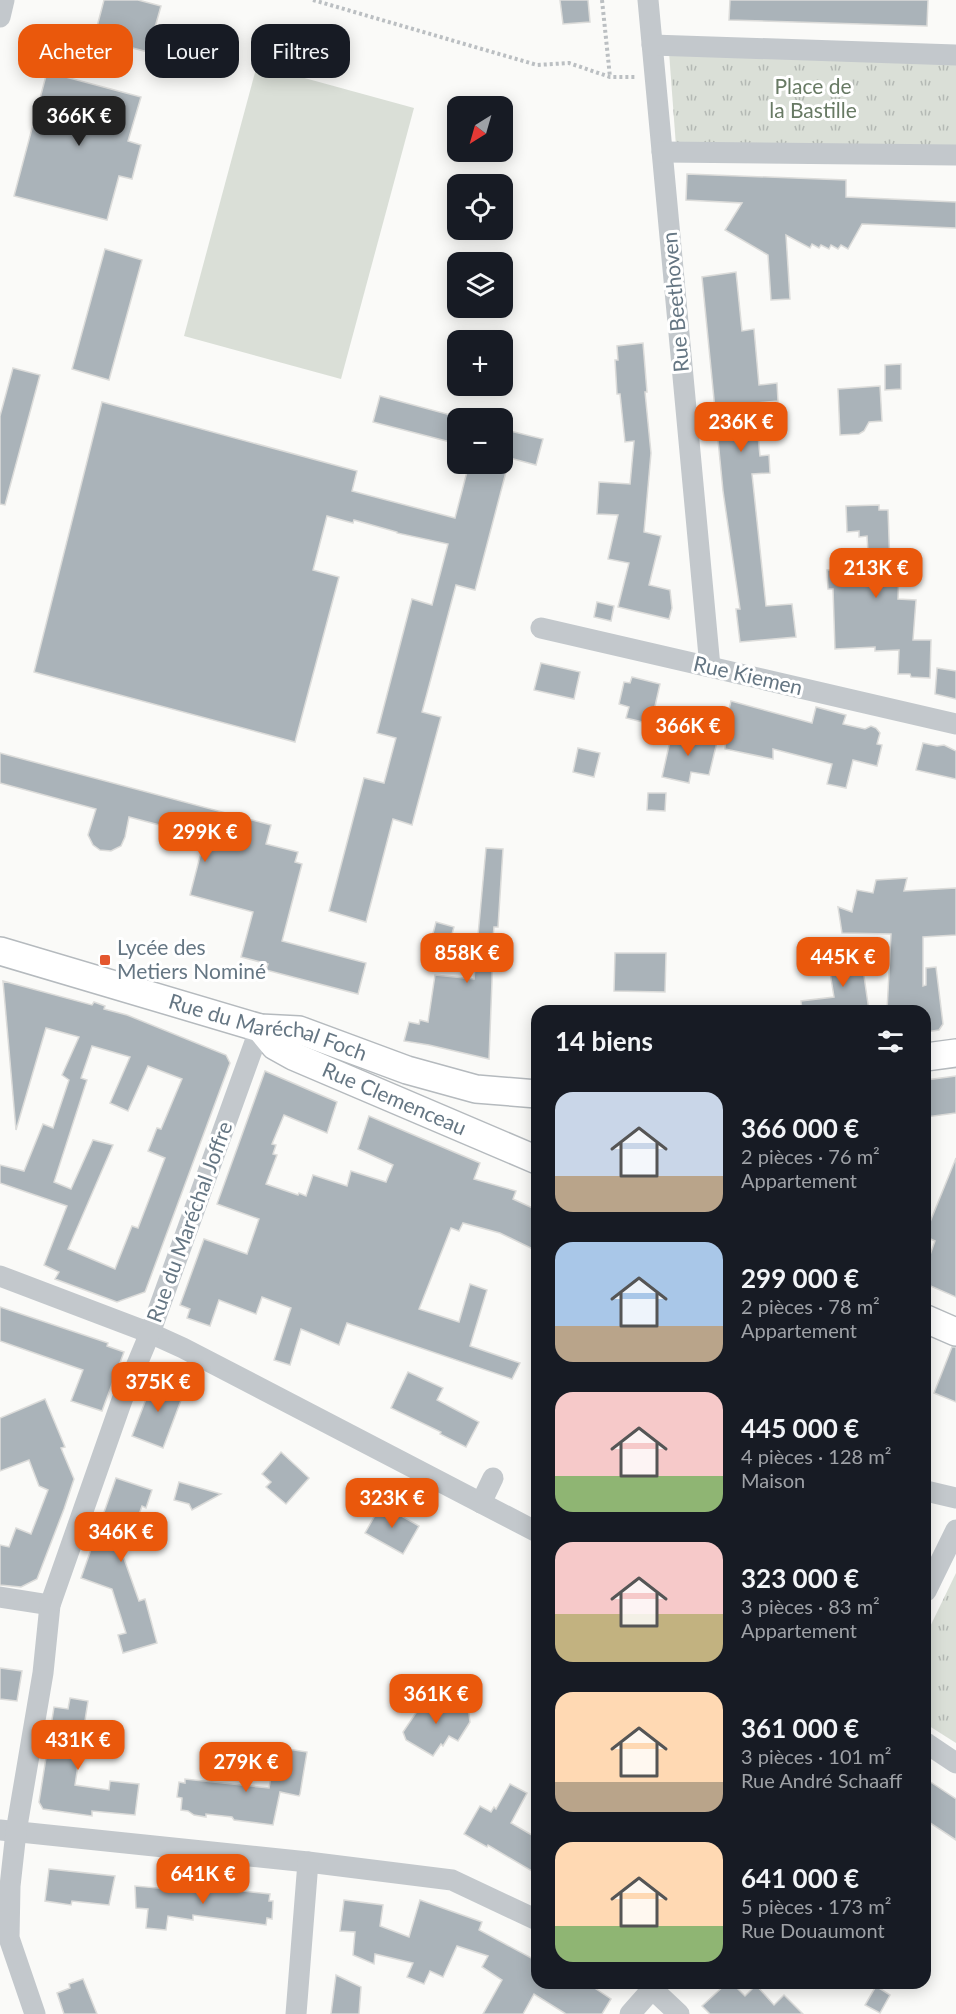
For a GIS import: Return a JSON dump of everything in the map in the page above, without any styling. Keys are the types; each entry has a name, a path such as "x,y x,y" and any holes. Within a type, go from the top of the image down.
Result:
{"main road":[{"name":"Rue du Maréchal Foch","path":"0,951 260,1028 299,1030 407,1070 456,1084 476,1089 531,1094"},
{"name":"Rue Clemenceau","path":"260,1028 275,1046 293,1056 531,1157"},
{"path":"931,1056 956,1053"},
{"path":"397,1100 399,1083 407,1070"},
{"path":"449,1123 446,1116 447,1095 456,1084"},
{"path":"931,1321 956,1332"}],"street":[{"path":"0,17 4,0"},
{"name":"Rue Beethoven","path":"648,0 710,667"},
{"path":"652,45 956,55"},
{"path":"662,152 956,154"},
{"name":"Rue Kiemen","path":"541,628 956,724"},
{"name":"Rue du Maréchal Joffre","path":"33,2014 9,1938 8,1831 43,1673 50,1605 122,1400 150,1333 260,1028"},
{"path":"0,1276 150,1333 193,1353 531,1529"},
{"path":"481,1503 494,1478"},
{"path":"931,1492 956,1498"},
{"path":"931,1581 955,1533"},
{"path":"0,1597 50,1605"},
{"path":"931,1746 956,1763"},
{"path":"8,1831 308,1862 452,1880 531,1917"},
{"path":"296,2014 308,1862"},
{"path":"630,2014 646,1989"},
{"path":"653,1989 679,2014"}],"path":[{"path":"313,0 537,65 569,63 610,77 655,77"},
{"path":"602,0 610,77"}],"green space":[{"name":"Place de la Bastille","path":"669,52 956,53 956,146 676,146"},
{"path":"253,78 304,78 414,108 341,379 184,336"},
{"path":"956,1573 956,1743 931,1727 931,1625"}],"building":[{"path":"104,0 138,0 161,6 156,24 145,24 145,51 133,48 133,24 98,24"},
{"path":"560,0 588,0 590,22 563,24"},
{"path":"730,0 928,0 927,26 729,20"},
{"path":"45,78 70,78 141,97 128,141 141,145 132,179 119,176 107,220 14,196"},
{"path":"687,174 846,180 846,197 956,202 956,228 862,224 848,249 841,245 838,249 831,245 829,249 821,245 819,248 812,244 810,248 786,235 790,299 771,300 768,255 725,230 742,203 686,200"},
{"path":"105,249 142,260 109,380 72,369"},
{"path":"736,272 742,331 754,329 759,385 777,383 778,401 757,403 758,414 756,415 760,456 769,455 770,473 752,474 766,606 792,604 796,637 740,642 736,609 740,609 723,491 702,277"},
{"path":"643,343 651,453 644,532 661,536 649,585 670,590 672,608 669,619 618,607 629,563 608,559 618,515 597,514 599,482 630,484 634,441 625,442 620,394 617,394 615,360 618,360 617,346"},
{"path":"901,364 901,389 885,390 885,365"},
{"path":"13,368 40,375 5,505 0,504 0,416"},
{"path":"880,386 882,421 869,422 864,431 859,434 840,435 838,389"},
{"path":"380,396 447,414 447,441 373,422"},
{"path":"102,402 357,471 352,491 455,518 466,474 505,474 475,590 456,585 422,712 441,717 412,825 393,819 366,922 329,911 364,778 384,783 396,738 377,733 412,599 432,605 448,544 397,533 354,520 353,523 327,516 313,570 339,577 295,742 34,672"},
{"path":"513,432 543,439 536,465 513,459"},
{"path":"879,505 879,510 888,510 890,567 899,567 898,599 916,600 913,640 931,640 930,678 898,674 899,650 875,651 875,647 835,649 833,589 828,589 827,570 869,568 867,536 859,537 859,531 847,532 846,506"},
{"path":"597,602 614,606 611,621 594,617"},
{"path":"541,663 580,672 574,699 534,690"},
{"path":"937,668 956,671 956,699 935,694"},
{"path":"632,677 660,684 651,724 626,718 629,707 619,704 624,682 630,683"},
{"path":"731,701 812,723 816,707 846,715 843,724 865,729 871,726 876,728 880,733 877,744 882,745 877,766 853,760 846,788 827,784 832,764 773,749 773,759 725,749 727,718"},
{"path":"672,732 717,742 709,775 691,772 689,783 662,777"},
{"path":"923,743 944,745 956,751 956,779 916,770"},
{"path":"578,748 600,753 594,777 573,772"},
{"path":"0,753 271,825 266,844 298,852 295,862 302,864 282,941 366,963 358,994 266,970 268,964 241,957 253,912 190,895 205,837 129,817 121,846 111,851 100,850 93,845 88,835 96,809 0,783"},
{"path":"648,793 666,793 665,811 647,810"},
{"path":"486,848 503,849 498,927 494,927 490,968 492,968 492,981 489,1059 404,1041 409,1022 419,1024 420,1020 428,1022 435,975 474,979"},
{"path":"907,878 904,891 956,888 956,935 923,937 923,986 926,985 926,968 936,967 943,1024 939,1030 931,1031 931,1005 887,1005 891,934 842,933 838,907 852,912 857,890 873,893 876,880"},
{"path":"436,922 454,927 446,955 428,952"},
{"path":"615,953 666,953 665,992 614,991"},
{"path":"861,955 868,1005 801,1005 801,1001 834,997 828,960"},
{"path":"3,981 92,1005 94,1002 105,1006 104,1009 127,1015 226,1055 230,1063 145,1292 117,1302 55,1279 59,1272 44,1265 67,1206 0,1183 0,1165 24,1171 43,1124 53,1128 69,1080 62,1075 79,1037 46,1028 16,1130","holes":["92,1046 130,1057 110,1103 128,1111 148,1066 182,1079 161,1129 157,1128 148,1151 165,1158 138,1228 132,1226 115,1269 68,1249 113,1145 93,1140 71,1189 54,1182 87,1080 81,1078"]},
{"path":"265,1071 337,1102 327,1133 284,1115 272,1144 276,1145 273,1154 277,1155 266,1184 306,1196 313,1175 347,1186 351,1171 386,1182 393,1165 358,1149 369,1116 480,1163 474,1179 516,1191 513,1199 531,1207 531,1248 500,1233 463,1223 459,1231 451,1228 419,1309 459,1322 470,1284 487,1290 470,1346 520,1363 512,1379 347,1323 339,1345 301,1329 290,1365 274,1360 291,1308 262,1297 256,1314 219,1300 210,1326 187,1318 190,1309 180,1305 204,1239 247,1254 259,1219 217,1204"},
{"path":"956,1076 956,1113 931,1116 931,1079"},
{"path":"956,1158 956,1297 931,1286 931,1252 935,1241 931,1239 931,1220"},
{"path":"0,1307 108,1343 107,1346 124,1352 102,1411 71,1401 83,1370 0,1341"},
{"path":"952,1347 956,1347 956,1402 934,1393"},
{"path":"408,1372 443,1388 437,1400 479,1422 466,1447 391,1408"},
{"path":"154,1378 179,1388 177,1393 183,1395 163,1448 132,1436"},
{"path":"45,1399 65,1447 61,1448 74,1479 37,1579 21,1587 0,1585 0,1545 9,1547 16,1528 31,1534 48,1490 39,1486 29,1460 0,1471 0,1418"},
{"path":"281,1452 309,1478 286,1504 266,1487 271,1482 262,1474"},
{"path":"116,1478 152,1490 146,1508 142,1506 137,1520 134,1519 122,1553 139,1601 145,1599 157,1643 123,1653 118,1635 126,1633 112,1589 81,1578"},
{"path":"179,1482 221,1494 192,1510 189,1504 174,1500"},
{"path":"382,1503 419,1526 403,1554 365,1533"},
{"path":"0,1668 22,1671 17,1701 0,1699"},
{"path":"428,1695 456,1712 468,1706 470,1722 458,1741 449,1736 433,1756 406,1740 403,1732"},
{"path":"70,1698 88,1701 75,1785 109,1790 110,1781 139,1784 135,1815 92,1811 92,1816 43,1809 39,1802 54,1707 68,1709"},
{"path":"288,1749 307,1752 300,1794 299,1796 280,1792 273,1825 234,1820 232,1817 206,1814 206,1817 181,1810 182,1798 177,1797 179,1782 185,1783 185,1779 269,1788 274,1761 279,1762 281,1755 287,1756"},
{"path":"931,1782 956,1799 956,1840 931,1823"},
{"path":"510,1784 527,1793 511,1823 531,1835 531,1870 488,1845 487,1847 464,1834 480,1806 491,1812 494,1807 496,1809"},
{"path":"49,1869 115,1876 109,1905 72,1901 71,1905 45,1901"},
{"path":"182,1884 270,1894 269,1901 273,1901 272,1919 267,1918 266,1925 193,1915 193,1920 168,1916 166,1930 146,1928 148,1909 136,1908 135,1886 181,1890"},
{"path":"344,1900 383,1905 380,1926 409,1937 420,1900 482,1922 479,1930 531,1958 531,1989 596,1989 611,1999 602,2014 566,2014 534,1994 523,2014 483,2014 502,1980 482,1967 488,1956 457,1946 443,1977 430,1971 424,1984 407,1977 413,1963 375,1954 374,1964 353,1955 355,1932 340,1931"},
{"path":"336,1975 361,1987 359,2014 331,2014"},
{"path":"83,1979 97,2014 64,2014 57,1993 70,1988 69,1984"},
{"path":"720,1989 738,1989 745,1996 752,1989 760,1989 774,2005 784,1995 803,2014 710,2014 702,2006"},
{"path":"874,1989 881,1989 890,1995 880,2013 865,2005"}],"place":[{"name":"Lycée des Metiers Nominé","path":"105,960"}]}
